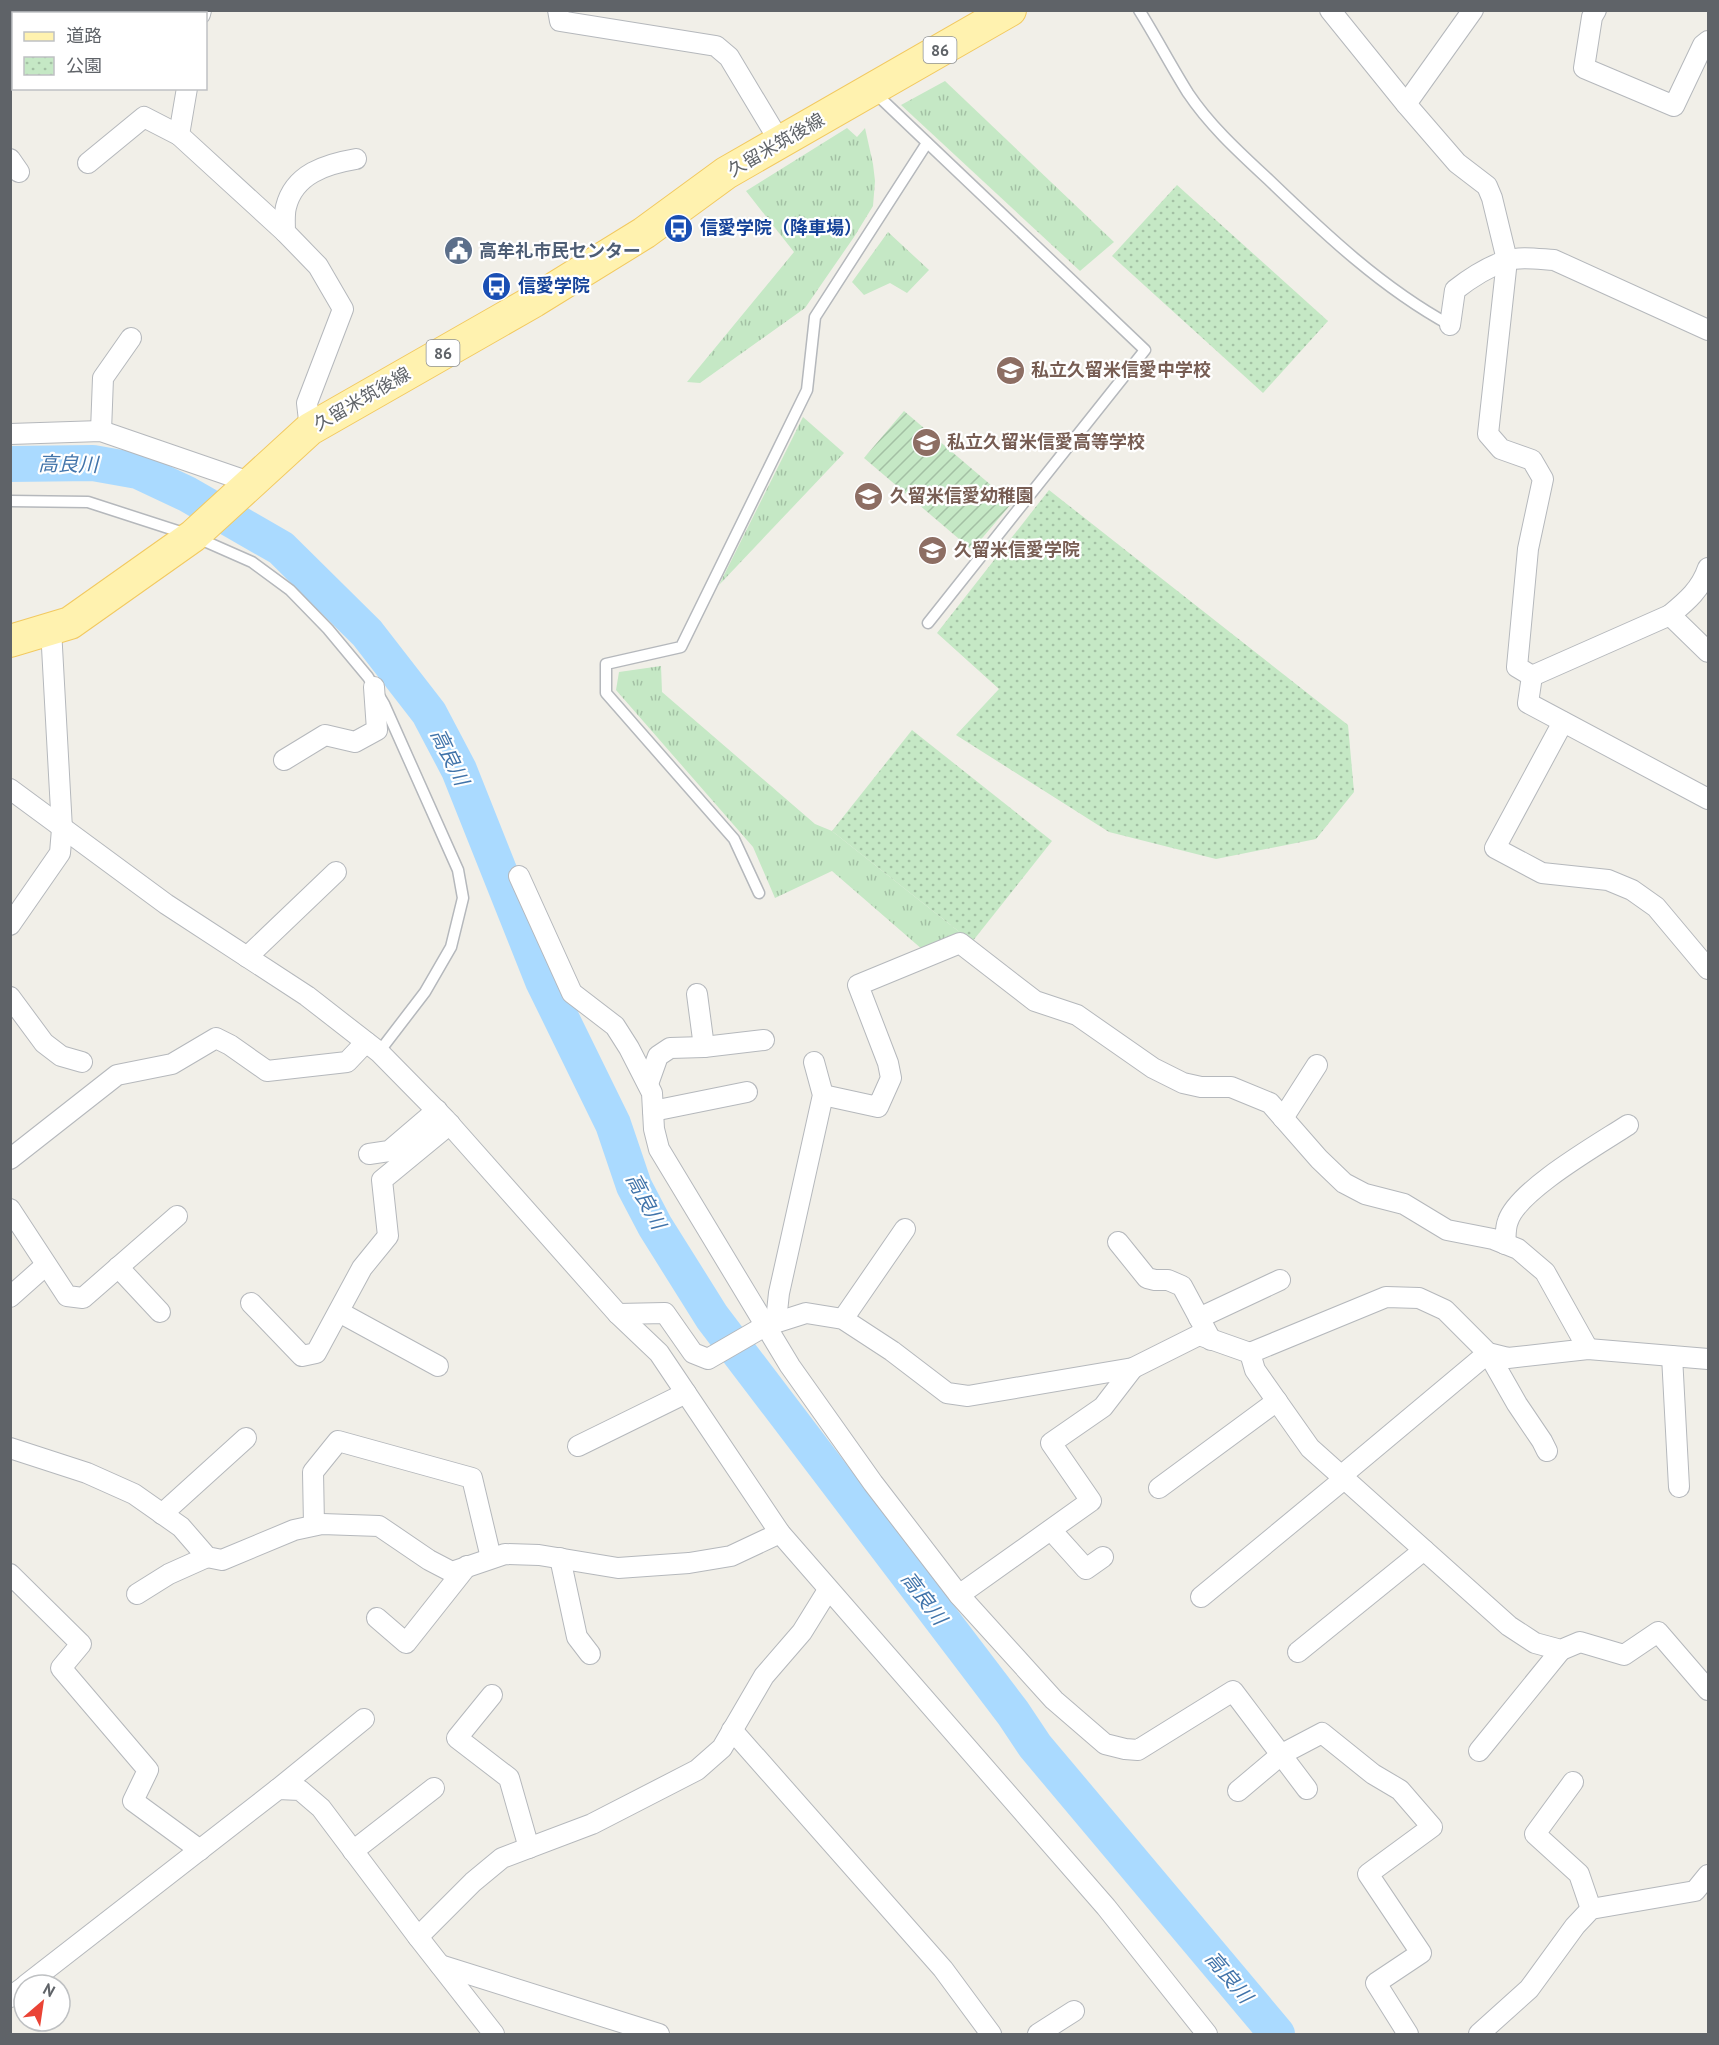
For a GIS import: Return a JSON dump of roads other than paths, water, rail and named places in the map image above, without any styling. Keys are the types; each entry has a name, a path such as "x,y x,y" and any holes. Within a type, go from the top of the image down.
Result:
{"main road":[{"name":"久留米筑後線","path":"10,641 70,623 196,533 310,429 534,301 644,233 726,173 1010,10"}],"street":[{"path":"558,10 560,21 716,46 729,57 780,142"},
{"path":"1330,10 1457,163 1487,186 1492,198 1506,260 1488,434 1501,449 1532,460 1543,479 1528,549 1517,668 1532,676"},
{"path":"1406,104 1473,10"},
{"path":"1596,10 1592,17 1584,68 1674,106 1703,45 1708,41"},
{"path":"179,135 187,90"},
{"path":"88,163 144,117 179,135 285,231 318,266 343,309 308,403 310,429"},
{"path":"285,231 285,208 295,187 309,174 332,163 356,159"},
{"path":"1450,325 1455,290 1506,260 1530,258 1554,260 1708,330"},
{"path":"101,431 103,378 131,338"},
{"path":"10,434 101,431 252,483"},
{"path":"1532,676 1670,615 1690,599 1704,581 1708,568"},
{"path":"1670,615 1708,652"},
{"path":"10,925 60,853 62,829 51,629"},
{"path":"1532,676 1528,704 1708,799"},
{"path":"284,760 325,735 355,742 377,730 374,687"},
{"path":"1563,722 1495,848 1542,873 1608,880 1632,890 1656,907 1708,969"},
{"path":"10,789 166,904 307,996 373,1047 444,1117 618,1314 659,1353 780,1533 1106,1907 1207,2034"},
{"path":"247,957 336,872"},
{"path":"519,876 572,993 615,1026 629,1048 652,1093 654,1129 659,1149 790,1366 873,1483 959,1594 1054,1700 1105,1744 1138,1750 1233,1691 1307,1789"},
{"path":"823,1095 878,1107 891,1078 888,1063 858,985 960,943 1035,1001 1077,1015 1153,1068 1183,1083 1201,1087 1231,1087 1270,1103 1319,1159 1344,1183 1365,1194 1404,1204 1447,1230 1493,1239 1518,1249 1545,1272 1588,1349"},
{"path":"697,994 704,1047"},
{"path":"10,997 44,1043 61,1056 82,1062"},
{"path":"10,1159 117,1075 172,1064 216,1038 267,1071 347,1062 373,1047"},
{"path":"648,1084 658,1056 670,1048 704,1047 764,1040"},
{"path":"766,1326 778,1293 823,1095 814,1062"},
{"path":"1283,1118 1317,1065"},
{"path":"653,1111 747,1092"},
{"path":"369,1154 389,1151 444,1117"},
{"path":"251,1303 302,1356 316,1353 362,1268 388,1236 382,1180 444,1117"},
{"path":"1504,1244 1508,1220 1520,1202 1554,1174 1628,1125"},
{"path":"10,1209 67,1296 83,1298 177,1216"},
{"path":"843,1319 905,1228"},
{"path":"1118,1242 1147,1278 1168,1280 1182,1286 1212,1340"},
{"path":"10,1297 46,1264"},
{"path":"118,1267 160,1312"},
{"path":"1200,1318 1280,1280"},
{"path":"618,1314 665,1313 693,1353 708,1359 766,1326 806,1313 843,1319 892,1351 947,1394 968,1396 1133,1368 1199,1335 1250,1353 1386,1298 1419,1298 1445,1310 1488,1353 1547,1451"},
{"path":"339,1312 438,1366"},
{"path":"1488,1353 1508,1358 1588,1349 1708,1359"},
{"path":"1250,1353 1255,1370 1310,1448 1509,1626 1535,1643 1561,1650"},
{"path":"1201,1598 1488,1353"},
{"path":"1672,1356 1679,1487"},
{"path":"959,1594 1091,1501 1051,1443 1103,1407 1133,1368"},
{"path":"578,1446 686,1393"},
{"path":"1159,1488 1277,1401"},
{"path":"162,1514 246,1438"},
{"path":"314,1525 313,1472 338,1440 472,1478 491,1558"},
{"path":"10,1448 87,1473 134,1494 181,1527 207,1557"},
{"path":"137,1594 169,1574 207,1557 222,1560 294,1530 314,1525 379,1526 429,1560 452,1572 505,1554 560,1558 618,1568 689,1563 731,1556 780,1533"},
{"path":"1051,1530 1086,1569 1103,1557"},
{"path":"1298,1652 1424,1550"},
{"path":"560,1558 577,1637 590,1654"},
{"path":"377,1618 406,1643 467,1566"},
{"path":"10,1574 81,1644 61,1668 148,1770 133,1801 200,1850"},
{"path":"418,1937 473,1882 502,1858 592,1824 697,1770 722,1748 764,1676 802,1632 828,1590"},
{"path":"1479,1751 1561,1650 1580,1642 1624,1655 1658,1632 1708,1690"},
{"path":"492,1695 458,1738 509,1779 529,1848"},
{"path":"42,1973 364,1719"},
{"path":"732,1730 943,1969 992,2034"},
{"path":"1238,1791 1282,1755 1322,1733 1373,1774 1400,1790 1432,1827 1368,1874 1421,1953 1376,1983 1408,2034"},
{"path":"1573,1782 1535,1834 1579,1874 1591,1910"},
{"path":"353,1851 434,1788"},
{"path":"278,1789 300,1790 321,1808 494,2034"},
{"path":"1479,2034 1529,1989 1575,1926 1591,1910 1695,1891 1708,1875"},
{"path":"440,1965 659,2034"},
{"path":"1038,2034 1074,2011"}],"lane":[{"path":"1139,10 1189,94 1222,135 1302,212 1384,282 1421,309 1450,325"},
{"path":"871,90 1145,350 928,623"},
{"path":"759,893 734,839 606,693 606,664 681,647 807,390 815,316 927,143"},
{"path":"10,501 88,502 196,533 252,562 290,590 328,629 368,677 384,704 458,870 463,898 451,947 425,992 373,1047"}],"waterway":[{"name":"高良川","path":"10,464 93,463 138,471 187,494 281,548 367,633 429,713 459,770 543,981 613,1124 634,1186 655,1226 712,1317 1013,1713 1035,1746 1277,2034"}],"place":[{"name":"信愛学院（降車場）","path":"679,228"},
{"name":"高牟礼市民センター","path":"458,251"},
{"name":"信愛学院","path":"497,286"},
{"name":"私立久留米信愛中学校","path":"1010,370"},
{"name":"私立久留米信愛高等学校","path":"926,442"},
{"name":"久留米信愛幼稚園","path":"869,496"},
{"name":"久留米信愛学院","path":"933,550"}]}
